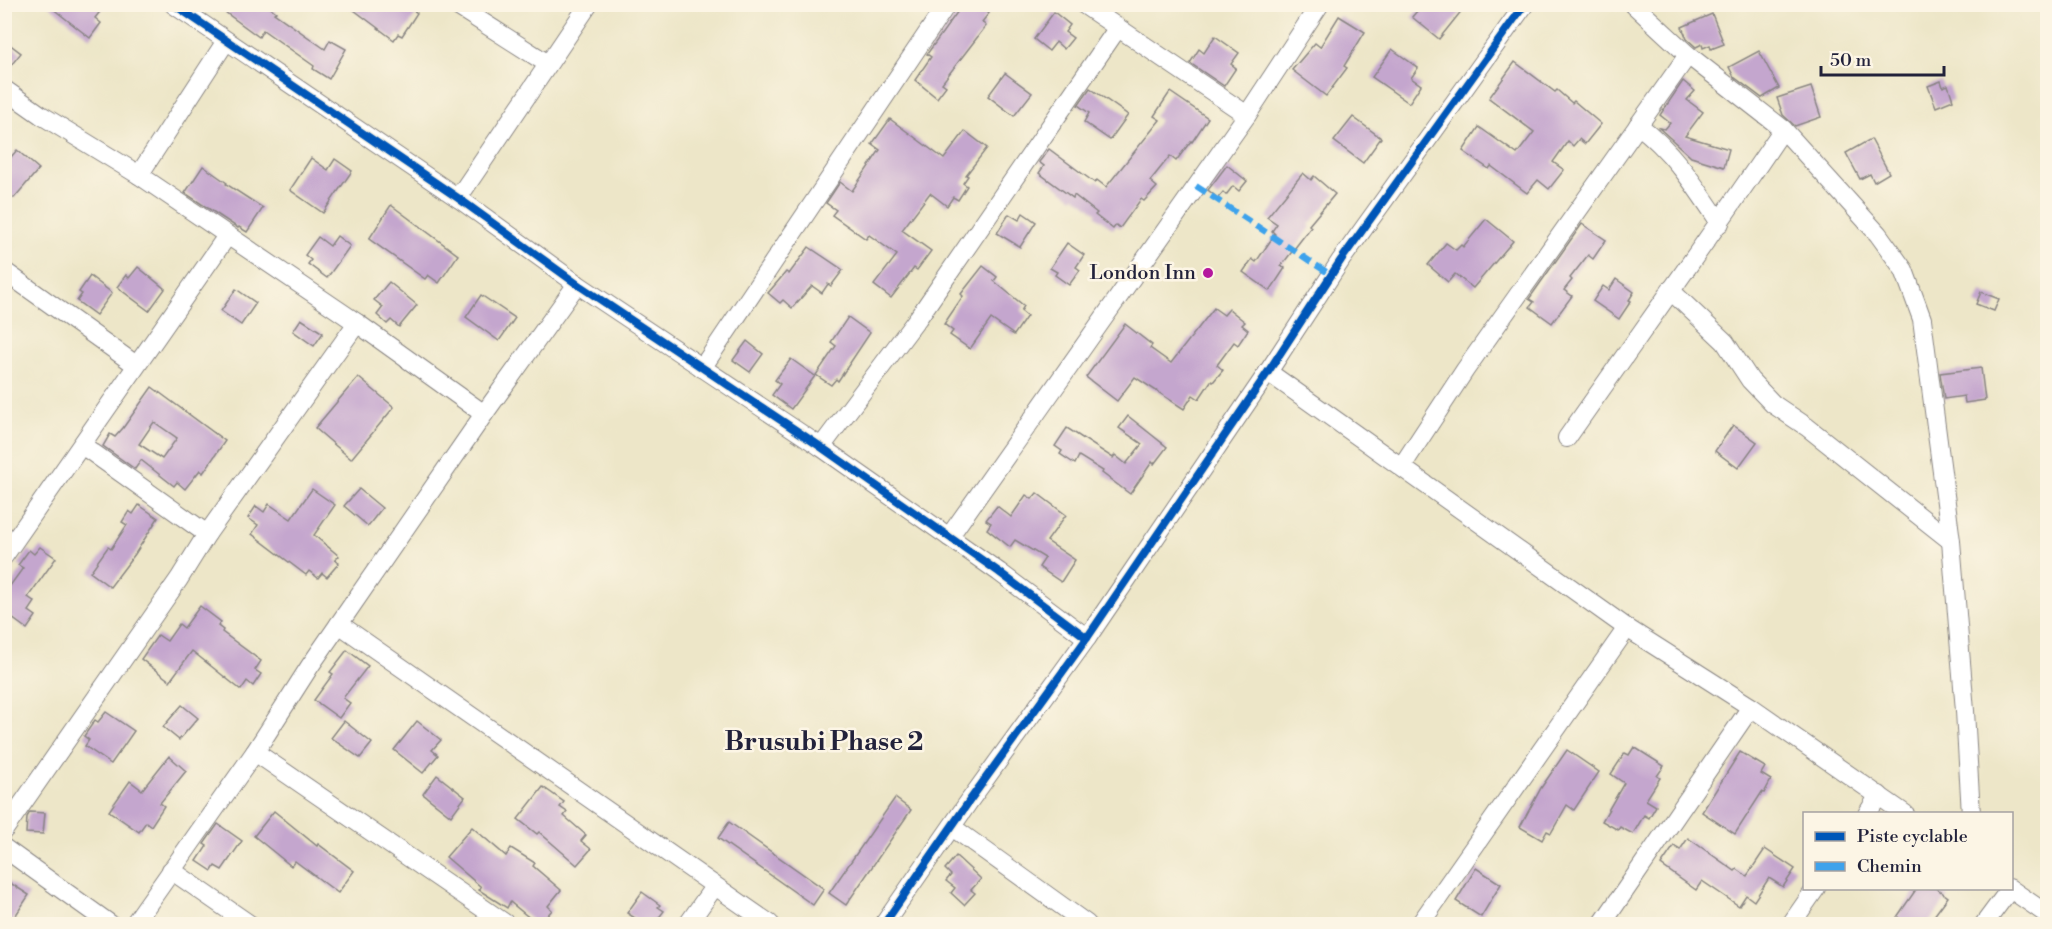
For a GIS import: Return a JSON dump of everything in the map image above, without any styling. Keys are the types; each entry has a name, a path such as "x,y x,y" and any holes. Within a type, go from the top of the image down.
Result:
{"street":[{"path":"173,4 458,198 577,284 821,447 999,572 1087,638"},
{"path":"454,4 548,64"},
{"path":"458,198 589,4"},
{"path":"702,368 947,4"},
{"path":"1083,4 1247,115"},
{"path":"949,537 1247,115 1320,4"},
{"path":"884,924 1087,638 1268,372 1341,260 1525,4"},
{"path":"1633,4 1688,55 1783,129 1878,234 1904,270 1922,319 1951,542 1971,812"},
{"path":"821,447 918,318 1117,29"},
{"path":"139,175 226,40"},
{"path":"1401,466 1688,55"},
{"path":"4,89 41,115 139,175 357,323 484,414"},
{"path":"1638,125 1655,138 1688,175 1720,223"},
{"path":"1567,438 1670,290 1720,223 1783,129"},
{"path":"4,556 227,236"},
{"path":"4,271 136,365"},
{"path":"134,924 255,752 339,624 484,414 577,284"},
{"path":"1670,290 1725,342 1750,380 1773,404 1807,427 1951,542"},
{"path":"4,830 179,579 207,534 357,323"},
{"path":"1268,372 1627,628 1752,707 1904,812"},
{"path":"82,445 207,534"},
{"path":"339,624 770,924"},
{"path":"1420,924 1627,628"},
{"path":"1602,924 1752,707"},
{"path":"255,752 506,924"},
{"path":"1868,812 1879,795"},
{"path":"952,827 1087,924"},
{"path":"4,848 110,924"},
{"path":"171,870 249,924"},
{"path":"688,924 714,887"},
{"path":"1791,924 1815,890"},
{"path":"1984,924 2008,890"},
{"path":"2010,890 2048,915"}],"building":[{"path":"47,4 106,4 95,18 101,23 90,38"},
{"path":"214,4 265,4 276,12 274,13 325,49 330,40 346,49 329,79 263,30 259,37"},
{"path":"346,4 404,4 417,13 402,36 398,34 394,40"},
{"path":"963,4 978,4 989,13 982,22 986,26 942,83 946,86 937,98 915,80 931,57 927,54"},
{"path":"1423,4 1467,4 1439,39 1412,17"},
{"path":"1054,12 1070,25 1065,32 1073,38 1064,49 1056,42 1049,51 1034,39"},
{"path":"1712,14 1724,44 1711,49 1710,45 1703,48 1702,44 1696,47 1687,39 1682,27"},
{"path":"1339,16 1365,32 1344,66 1347,68 1326,96 1292,70 1315,43 1320,47"},
{"path":"1215,36 1239,53 1231,64 1236,68 1224,86 1190,63 1199,49 1204,53"},
{"path":"4,40 21,53 4,74"},
{"path":"1392,49 1418,68 1411,78 1421,85 1409,103 1372,77"},
{"path":"1759,51 1779,88 1762,98 1734,77 1729,67"},
{"path":"1515,62 1555,92 1557,90 1572,103 1574,101 1601,124 1585,144 1579,139 1573,146 1568,141 1553,162 1564,170 1549,189 1538,180 1527,193 1491,166 1489,169 1463,151 1479,127 1517,154 1534,132 1489,98"},
{"path":"1005,73 1032,93 1014,116 988,96"},
{"path":"1683,81 1695,91 1687,100 1703,112 1685,136 1729,149 1724,167 1691,157 1659,128 1665,129 1670,123 1660,115"},
{"path":"1941,81 1943,87 1948,85 1953,100 1936,107 1928,86"},
{"path":"1811,87 1821,117 1795,126 1783,115 1777,98"},
{"path":"1090,88 1128,115 1110,140 1084,122 1089,113 1078,105"},
{"path":"1170,92 1208,118 1176,161 1170,156 1150,181 1157,187 1144,201 1141,199 1120,228 1116,225 1113,229 1074,195 1073,198 1039,173 1044,166 1039,162 1049,149 1095,183 1097,180 1106,187 1160,120 1154,116"},
{"path":"1353,117 1381,138 1363,163 1334,141"},
{"path":"890,119 944,159 965,131 987,148 966,175 968,176 963,183 967,186 958,200 953,197 947,206 930,193 902,230 931,251 917,270 914,268 891,298 874,285 897,255 869,235 866,239 832,215 836,210 826,203 840,182 852,191 880,150 872,144"},
{"path":"1871,139 1889,173 1874,182 1870,174 1860,179 1846,153"},
{"path":"17,150 39,169 14,198 4,190 4,165"},
{"path":"311,158 328,170 335,159 352,171 323,213 290,190"},
{"path":"1227,165 1247,181 1239,191 1233,186 1226,195 1223,192 1218,198 1208,190"},
{"path":"203,166 263,208 247,232 185,193"},
{"path":"1303,173 1311,180 1314,176 1335,194 1309,225 1311,227 1281,266 1285,268 1270,291 1243,272 1252,259 1256,262 1275,234 1272,231 1277,224 1267,217"},
{"path":"391,205 458,255 439,283 428,275 425,279 369,239"},
{"path":"1023,213 1036,222 1020,247 997,233 1009,214 1019,220"},
{"path":"1486,219 1513,241 1473,288 1455,274 1448,282 1428,265 1446,243 1456,250 1461,245 1463,247"},
{"path":"1582,224 1606,240 1593,259 1588,255 1570,278 1572,280 1564,290 1572,296 1552,323 1530,307 1534,302 1529,299"},
{"path":"337,236 350,246 327,278 308,264 311,260 305,255 318,237 330,246"},
{"path":"1067,243 1084,255 1076,267 1080,270 1069,285 1055,275 1057,272 1050,268"},
{"path":"809,247 843,270 831,286 828,284 822,293 812,286 792,308 783,300 780,303 768,293 786,272 789,274"},
{"path":"983,266 997,277 994,281 1024,306 1021,311 1027,316 1014,335 991,319 970,349 950,335 953,331 944,324 963,296 961,294"},
{"path":"138,267 165,289 149,311 117,287 126,275 129,278"},
{"path":"90,276 112,293 96,315 77,301 82,294 79,292"},
{"path":"1616,279 1634,292 1619,319 1593,301 1603,286 1609,290"},
{"path":"389,282 417,305 399,327 391,320 387,324 377,315 383,307 374,300"},
{"path":"236,289 256,303 241,325 221,311"},
{"path":"1981,292 1999,299 1994,311 1976,304"},
{"path":"481,295 515,318 499,341 466,317"},
{"path":"1214,308 1224,315 1229,309 1245,322 1242,325 1248,330 1238,345 1234,342 1217,365 1223,370 1213,382 1211,381 1199,399 1193,395 1184,409 1135,377 1117,401 1086,377 1125,324 1152,345 1150,348 1171,363"},
{"path":"848,317 870,333 838,381 836,379 831,385 816,375 836,346 831,342"},
{"path":"301,319 323,333 314,346 293,331"},
{"path":"747,341 763,354 750,372 733,360"},
{"path":"791,359 815,376 791,409 772,395 780,384 775,380"},
{"path":"1981,368 1985,400 1965,403 1964,396 1944,399 1940,373"},
{"path":"358,377 394,407 351,459 315,428"},
{"path":"152,387 225,441 203,473 200,470 185,489 177,482 174,486 141,460 135,469 103,446 110,434 115,437","holes":["154,422 177,438 162,459 139,444"]},
{"path":"1128,416 1167,447 1154,464 1152,462 1130,494 1102,473 1103,471 1079,456 1075,464 1060,454 1062,451 1055,446 1067,428 1113,458 1115,455 1126,464 1142,444 1119,428"},
{"path":"1733,425 1757,442 1738,468 1715,451"},
{"path":"312,489 335,505 314,535 339,556 335,560 339,563 327,577 322,573 318,578 309,571 306,575 252,534 258,525 248,518 256,506 264,512 269,504 291,519"},
{"path":"359,489 382,508 368,526 344,506"},
{"path":"1037,493 1066,515 1047,541 1075,560 1061,582 1039,567 1045,558 1015,540 1010,547 987,529 991,523 986,520 997,506 1011,517 1026,495 1032,499"},
{"path":"139,505 158,518 110,587 90,572 108,547 111,549 127,525 122,522 129,511 133,514"},
{"path":"40,547 56,558 28,597 35,602 29,611 36,616 27,629 4,612 4,594 23,568 18,565 29,550 34,554"},
{"path":"200,606 221,622 218,626 223,630 222,632 261,661 255,670 261,674 253,686 247,681 241,690 192,651 170,681 141,659 158,635 167,641 179,624 184,628"},
{"path":"347,650 368,666 343,698 350,703 339,718 314,700 333,674 330,672"},
{"path":"182,705 198,718 179,740 163,727"},
{"path":"106,712 134,731 111,764 85,746 89,740 84,736 95,720 98,722"},
{"path":"344,721 372,743 360,758 331,738"},
{"path":"417,721 441,740 432,750 438,755 423,773 394,750"},
{"path":"1634,747 1664,766 1657,776 1660,778 1646,800 1656,806 1649,818 1644,815 1633,834 1620,827 1618,830 1602,821 1624,783 1611,774 1625,753 1629,755"},
{"path":"1567,750 1599,772 1574,810 1567,805 1551,833 1547,831 1542,840 1520,827 1541,788"},
{"path":"1740,752 1765,767 1761,774 1771,780 1735,834 1702,812"},
{"path":"169,756 186,771 160,803 164,806 151,826 146,822 139,832 109,811 130,781 142,790"},
{"path":"437,775 465,797 451,816 423,794"},
{"path":"543,787 564,802 560,807 567,812 564,816 586,835 581,841 591,849 577,865 539,832 537,834 518,819"},
{"path":"895,798 911,810 846,905 829,893"},
{"path":"274,811 317,846 318,844 354,871 338,893 295,861 291,866 254,836"},
{"path":"30,812 45,813 43,834 26,833 27,817"},
{"path":"729,822 824,889 813,905 718,838"},
{"path":"218,824 242,841 222,870 215,866 212,871 197,861 207,846 204,844"},
{"path":"472,827 506,856 511,848 535,863 533,866 561,890 548,906 552,910 540,924 510,902 507,908 479,890 481,887 446,857"},
{"path":"1688,838 1735,871 1737,869 1747,876 1765,849 1795,869 1783,887 1769,878 1754,901 1746,895 1739,906 1702,881 1696,890 1661,865 1674,846 1680,850"},
{"path":"956,856 981,879 971,890 975,893 964,905 951,893 955,888 946,881 951,875 945,869"},
{"path":"1476,868 1501,884 1481,917 1456,901"},
{"path":"4,879 29,895 10,924 4,924"},
{"path":"1916,890 1939,890 1948,897 1928,924 1908,924 1897,917"},
{"path":"642,892 660,905 658,907 664,911 654,924 644,924 627,913"}],"marked path":[{"path":"1196,186 1331,275"}],"cycle path":[{"path":"173,4 458,198 577,284 821,447 999,572 1087,638"},
{"path":"884,924 1087,638 1268,372 1341,260 1525,4"}],"place":[{"name":"London Inn","path":"1208,273"}],"district":[{"name":"Brusubi Phase 2","path":"824,742"}]}
